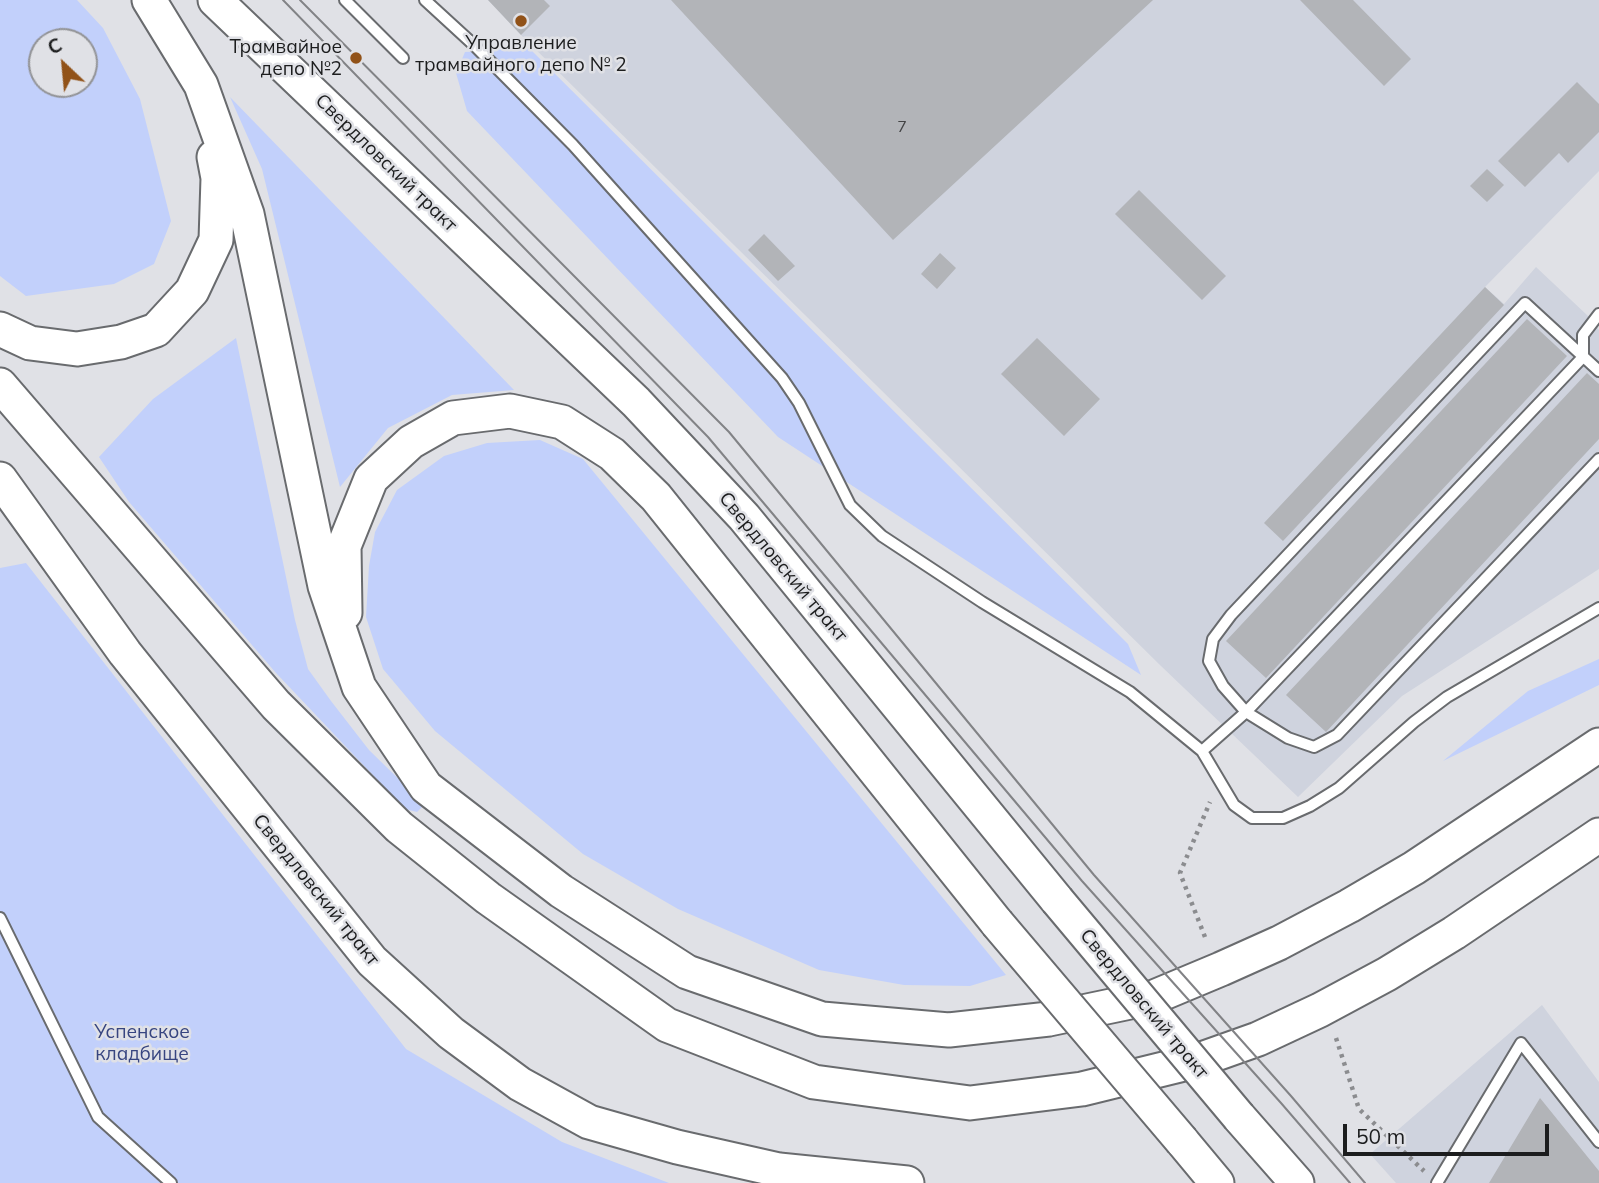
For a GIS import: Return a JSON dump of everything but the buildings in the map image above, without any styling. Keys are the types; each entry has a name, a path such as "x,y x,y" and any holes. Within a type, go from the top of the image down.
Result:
{"main road":[{"path":"149,0 201,85 247,214 325,586 359,687 426,787 561,891 687,972 822,1019 949,1030 1049,1019 1154,996 1279,943 1349,906 1414,868 1599,745"},
{"name":"Свердловский тракт","path":"215,0 636,402 744,517 1057,900 1297,1183"},
{"path":"0,328 30,343 77,349 121,342 156,330 192,291 216,240 218,178 201,85"},
{"path":"0,386 276,705 399,827 488,898 667,1025 814,1082 970,1103 1082,1089 1196,1061 1258,1038 1320,1010 1364,986 1454,933 1599,835"},
{"path":"359,687 345,619 344,545 371,479 411,442 453,418 510,411 562,422 612,454 656,497 997,923 1217,1183"},
{"name":"Свердловский тракт","path":"0,480 125,653 372,961 451,1032 520,1084 589,1122 677,1147 779,1170 907,1183"}],"lane":[{"path":"345,0 402,58"},
{"path":"425,0 474,45 573,145 782,378 799,403 850,505 882,536 982,603 1130,692 1202,751 1234,805 1252,818 1283,818 1310,806 1339,788 1414,722 1447,697 1599,608"},
{"path":"1599,371 1525,303 1231,615 1213,639 1209,661 1223,686 1246,712 1288,738 1314,747 1337,735 1599,459"},
{"path":"1202,751 1246,712 1583,357 1583,335 1599,314"},
{"path":"0,918 99,1117 171,1183"},
{"path":"1437,1183 1521,1043 1599,1142"}],"path":[{"path":"1205,937 1180,873 1220,780"},
{"path":"1336,1038 1359,1109 1427,1174"}],"shaded area":[{"path":"488,0 1599,0 1599,171 1485,287 1504,304 1536,267 1588,316 1599,330 1599,569 1402,696 1298,797 1161,666"},
{"path":"1542,1005 1599,1082 1599,1183 1396,1183 1370,1154"}],"green space":[{"path":"0,0 77,0 103,28 140,99 171,221 154,264 114,284 26,296 0,276"},
{"path":"528,47 1128,644 1141,675 778,437 467,111 456,73 465,52"},
{"path":"230,97 514,390 452,395 388,428 340,487 262,169"},
{"path":"236,338 295,620 308,669 369,750 415,795 422,807 417,812 405,809 276,673 129,502 99,457 153,399"},
{"path":"540,440 583,459 1006,975 970,986 904,985 819,970 678,909 583,854 435,731 383,669 366,617 369,566 375,532 397,490 444,456 487,443"},
{"name":"Успенское кладбище","path":"26,563 406,1049 562,1142 669,1183 0,1183 0,568"},
{"path":"1599,659 1599,685 1443,761 1528,691"}],"tram line":[{"path":"283,0 708,437 1082,881 1350,1183"},
{"path":"300,0 729,432 1094,875 1365,1183"}],"place":[{"name":"Управление трамвайного депо № 2","path":"521,21"},
{"name":"Трамвайное депо №2","path":"356,58"}]}
